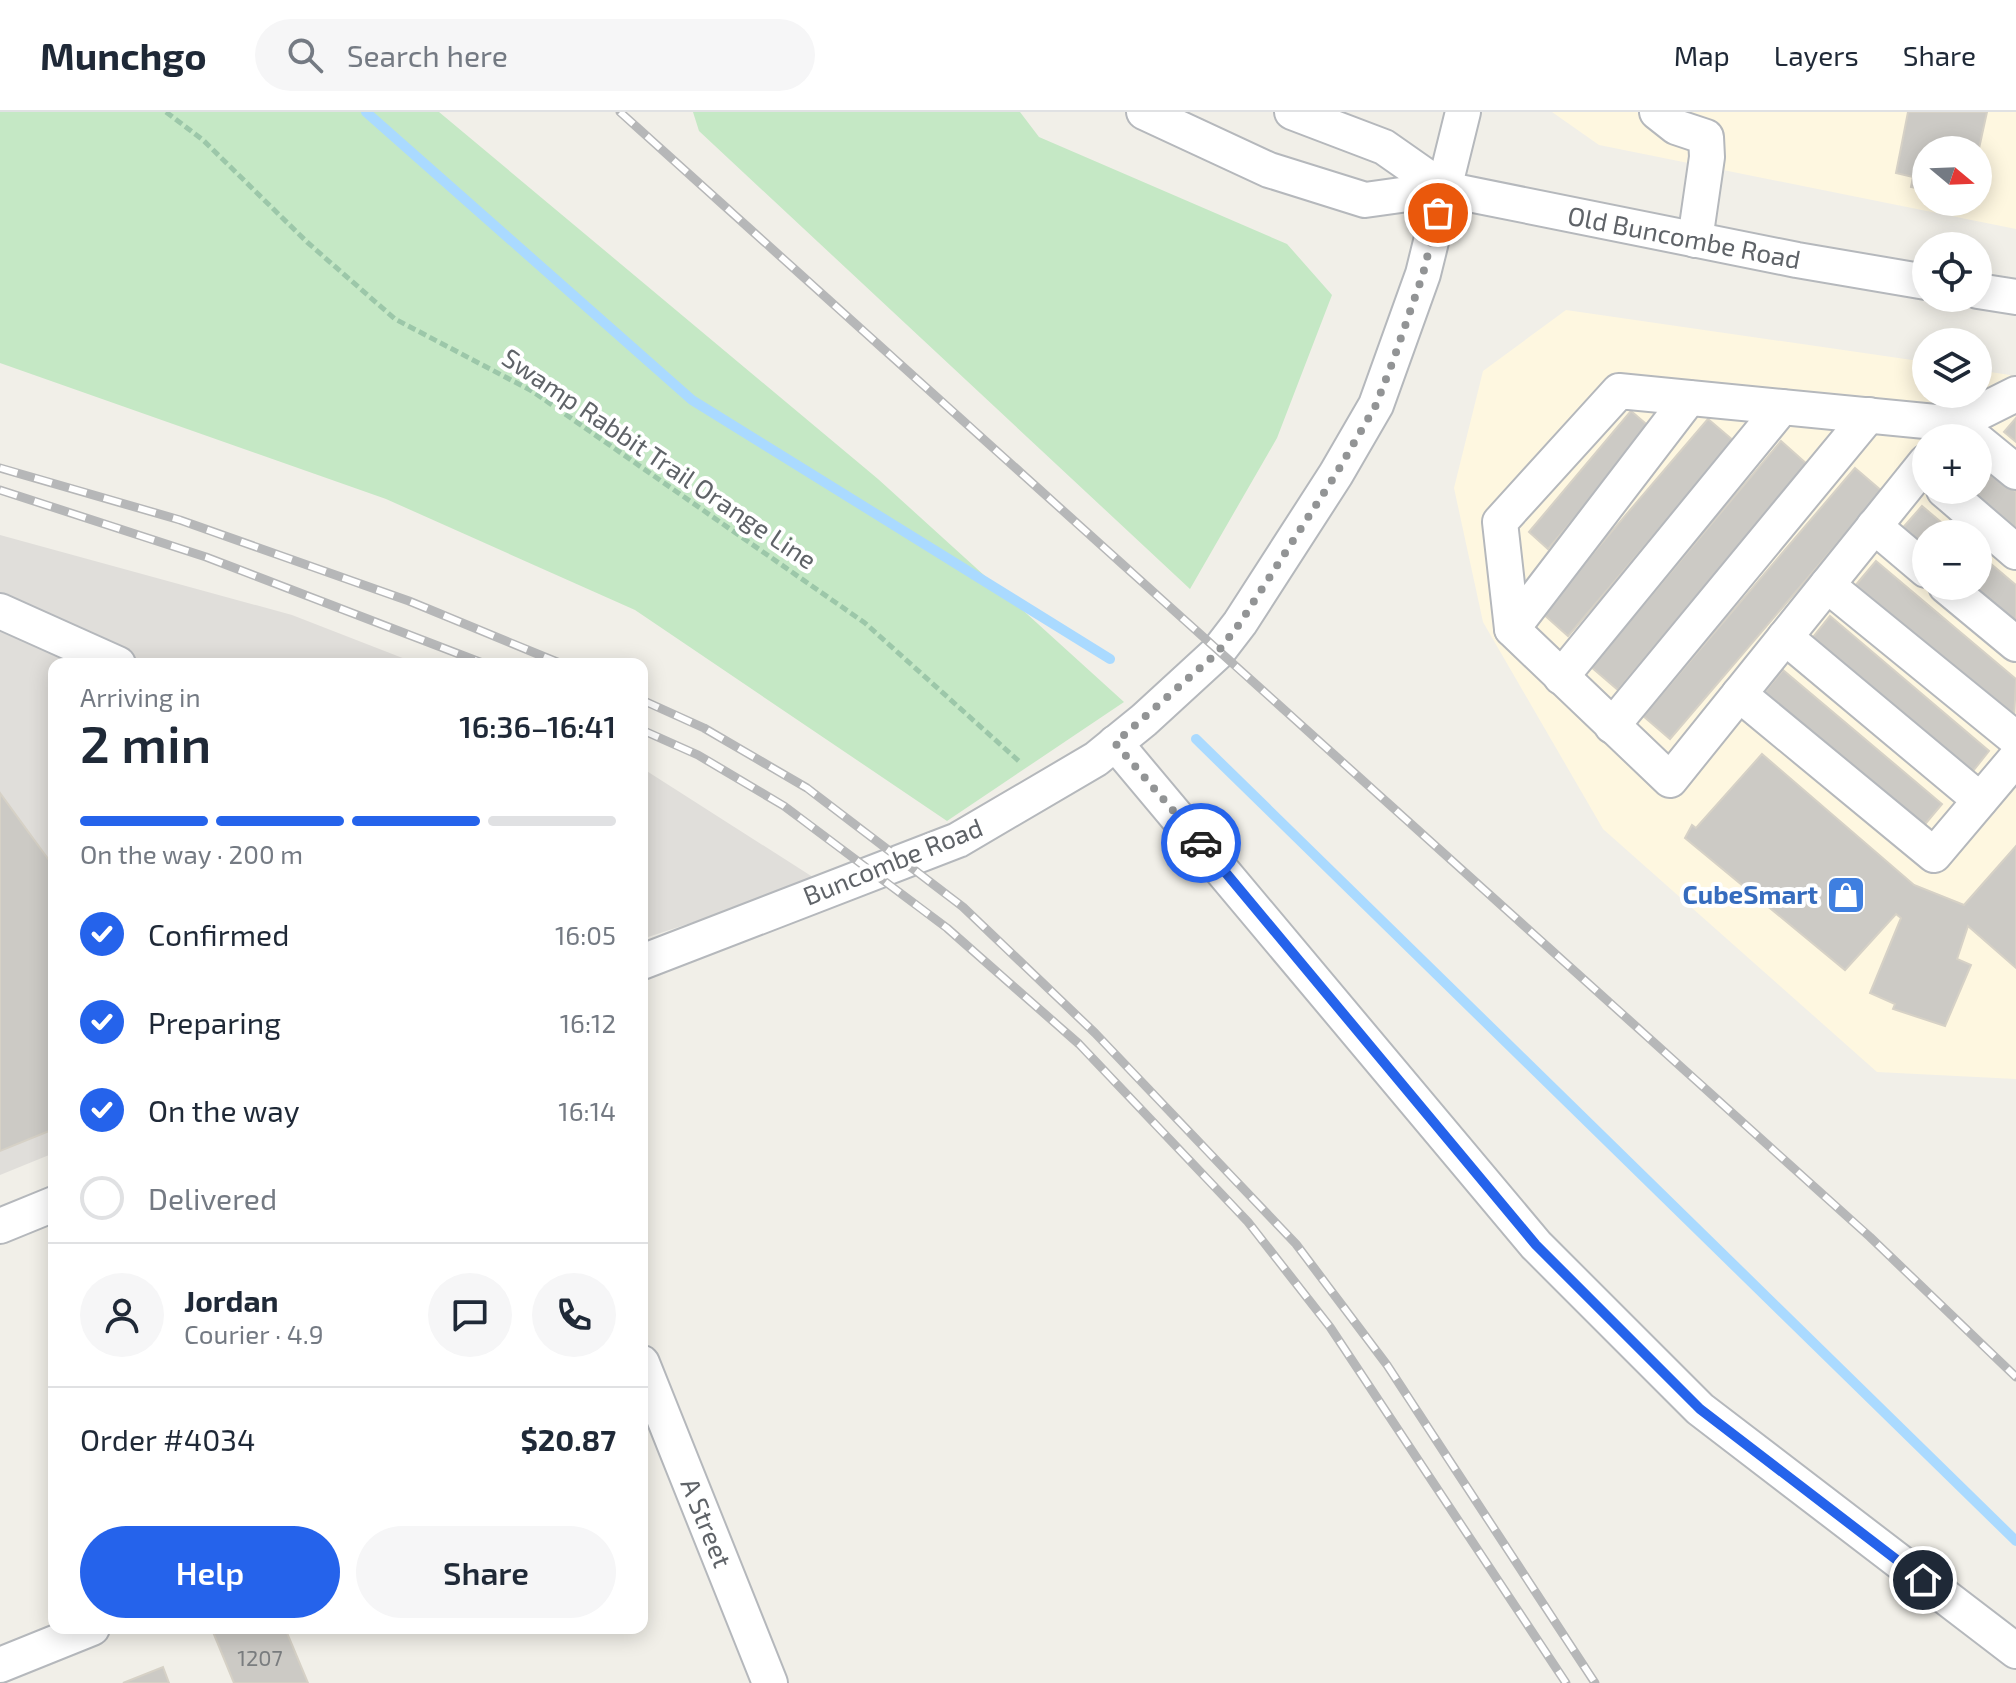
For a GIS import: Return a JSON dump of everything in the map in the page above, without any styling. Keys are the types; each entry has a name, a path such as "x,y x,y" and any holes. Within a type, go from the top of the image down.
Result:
{"street":[{"name":"Old Buncombe Road","path":"1144,112 1269,170 1365,200 1444,189 1695,240 1912,279"},
{"name":"Old Buncombe Road","path":"1292,112 1384,147 1444,189"},
{"name":"Buncombe Road","path":"648,960 919,858 958,840 1046,791 1115,743 1217,653 1240,623 1336,474 1376,405 1423,274 1463,112"},
{"path":"1657,112 1676,127 1706,137 1707,157 1695,240"},
{"path":"1992,293 2016,297"},
{"path":"1912,424 1869,415 1619,391 1500,522 1512,629 1670,780 1874,526 1912,490"},
{"path":"1977,424 2016,394"},
{"path":"1512,629 1689,398"},
{"path":"1561,677 1782,407"},
{"path":"1612,726 1869,415"},
{"path":"1992,455 2016,472"},
{"path":"1962,504 2016,552"},
{"path":"1874,526 1912,558"},
{"path":"1827,585 2016,739"},
{"path":"1963,600 2016,644"},
{"path":"0,611 105,658"},
{"path":"1785,637 1980,800"},
{"path":"1739,694 1934,855 2016,758"},
{"path":"1115,743 1536,1245 1700,1409 2016,1651"},
{"path":"0,1226 48,1206"},
{"name":"A Street","path":"649,1401 770,1683"},
{"path":"0,1665 77,1634"}],"path":[{"name":"Swamp Rabbit Trail Orange Line","path":"166,112 203,140 307,242 395,319 532,391 865,623 1011,753 1046,791"}],"shaded area":[{"path":"1552,112 2016,112 2016,229 1951,216 1992,216 1992,136 1912,136 1912,208 1599,145"},
{"path":"1566,310 1912,360 1912,408 1992,408 1992,372 2016,376 2016,1079 1877,1072 1603,829 1483,622 1454,488 1483,371"},
{"path":"0,535 292,615 403,658 48,658 48,1155 0,1175"},
{"path":"648,772 819,881 648,937"}],"green space":[{"path":"0,112 439,112 878,479 1124,702 947,821 635,610 386,499 0,363"},
{"path":"693,112 1020,112 1039,137 1287,244 1332,295 1277,438 1190,589 699,131"}],"building":[{"path":"1908,112 1987,112 1982,136 1912,136 1912,177 1896,173"},
{"path":"1631,411 1651,428 1548,549 1529,532"},
{"path":"2016,418 2016,442 2004,432"},
{"path":"1708,419 1734,441 1568,636 1542,613"},
{"path":"1781,441 1807,464 1618,690 1591,667"},
{"path":"1855,468 1882,491 1670,739 1643,716"},
{"path":"1992,472 2016,492 2016,535 1979,504 1992,504"},
{"path":"1922,506 1938,520 1912,520 1912,541 1900,531"},
{"path":"1876,561 1912,591 1912,600 1922,600 2016,679 2014,720 1855,586"},
{"path":"1992,565 2016,585 2016,628 1983,600 1992,600"},
{"path":"1830,616 1989,751 1969,776 1809,642"},
{"path":"1783,670 1942,804 1921,829 1762,695"},
{"name":"CubeSmart","path":"1762,754 1914,885 1964,905 2016,846 2016,968 1968,926 1957,959 1971,965 1945,1026 1893,1009 1895,1004 1870,993 1901,918 1896,914 1845,970 1685,838 1692,825 1696,828"},
{"path":"0,793 48,859 48,1131 0,1151"},
{"path":"214,1634 288,1634 308,1683 234,1683"},
{"path":"163,1667 169,1683 123,1683"}],"waterway":[{"path":"366,112 692,400 1110,659"},
{"path":"1196,739 2016,1541"}],"railway":[{"path":"620,112 1870,1237 2016,1377"},
{"path":"0,468 180,520 409,601 547,658"},
{"path":"0,490 206,557 469,658"},
{"path":"648,703 704,728 807,788 963,907 1095,1033 1296,1244 1387,1365 1595,1683"},
{"path":"648,733 698,755 784,806 947,928 1079,1044 1248,1222 1330,1327 1566,1683"}],"way so far":[{"path":"1201,843 1115,743 1217,653 1240,623 1336,474 1376,405 1423,274 1438,213"}],"place":[{"name":"CubeSmart","path":"1846,895"}],"route":[{"path":"1201,843 1536,1245 1700,1409 1923,1580"}]}
